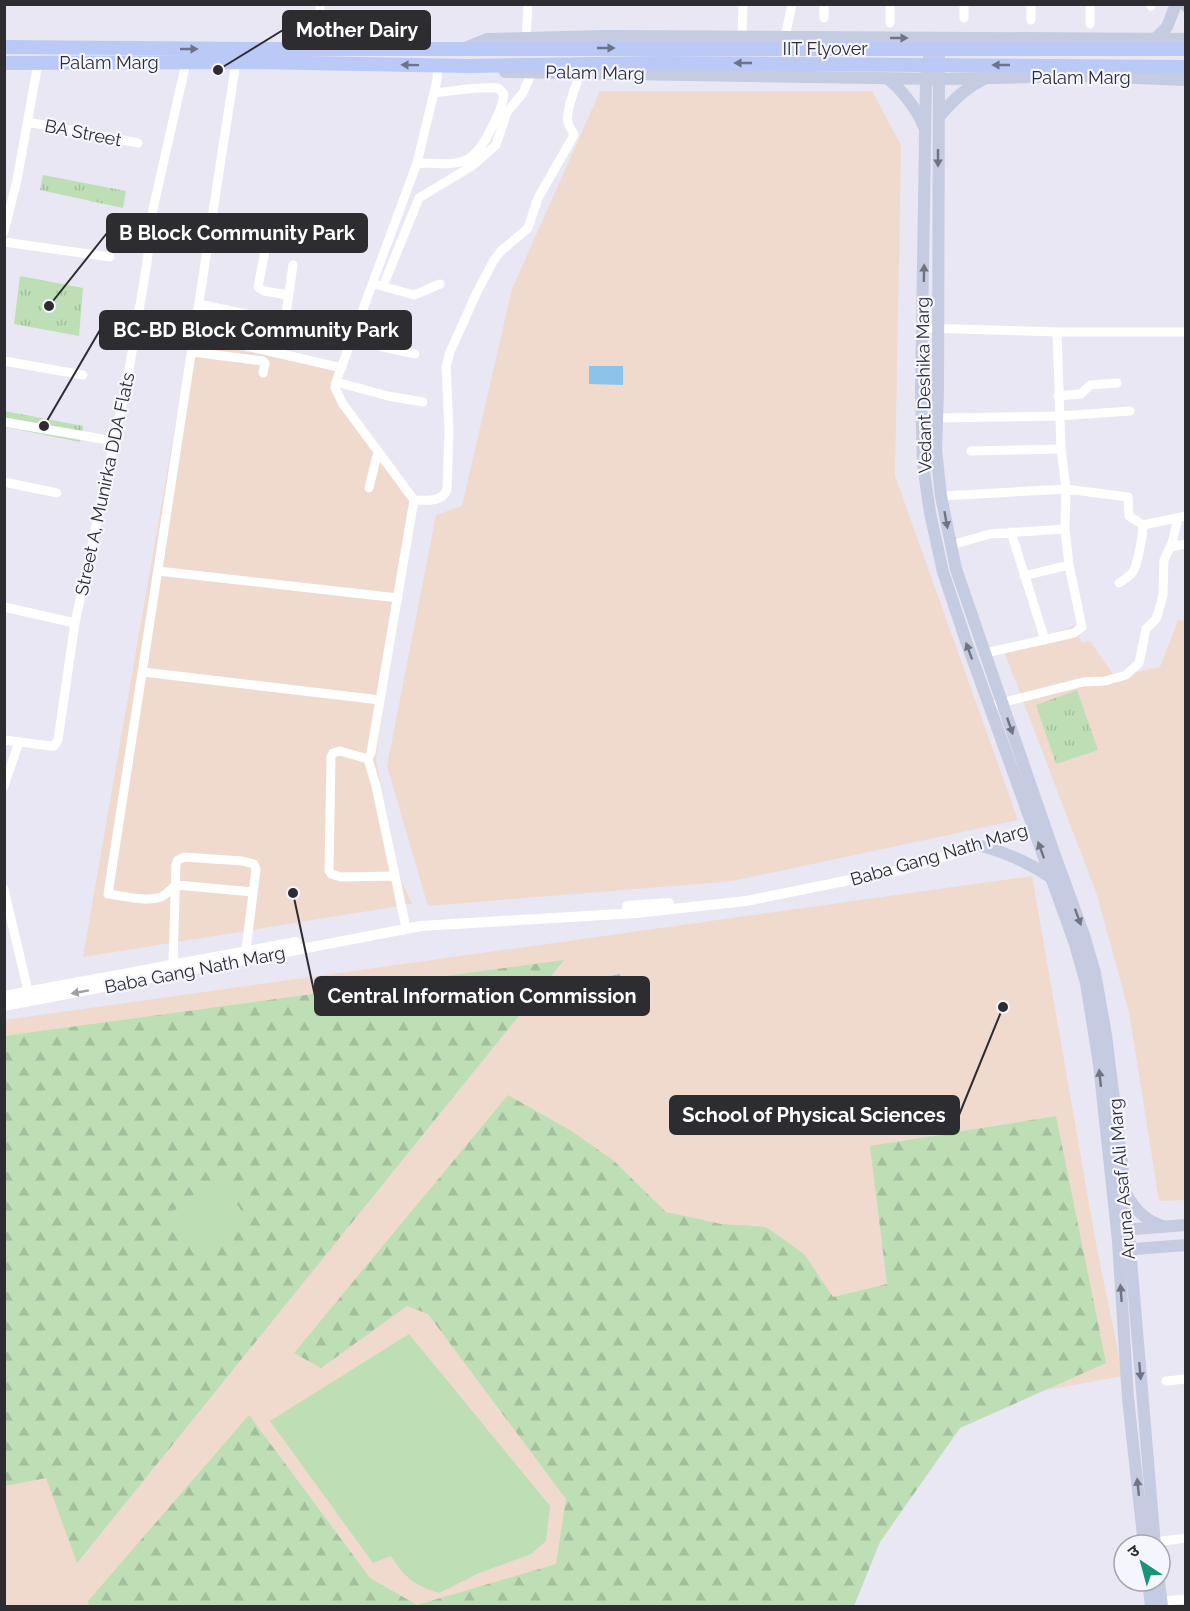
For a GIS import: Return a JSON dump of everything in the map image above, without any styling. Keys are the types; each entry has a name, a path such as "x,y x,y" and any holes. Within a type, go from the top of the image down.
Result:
{"main road":[{"path":"1155,39 1167,27 1176,4"},
{"name":"Palam Marg","path":"4,47 465,48 487,39 604,36 1185,39"},
{"path":"827,38 840,42 848,54 845,67 839,74 830,77"},
{"name":"Vedant Deshika Marg","path":"936,38 926,131 921,391 923,464 930,513 943,572 989,707 1036,825"},
{"name":"IIT Flyover","path":"465,48 1185,49"},
{"path":"1184,75 1185,54"},
{"name":"Palam Marg","path":"4,63 236,62 438,65 468,66 486,71 933,79 1184,75"},
{"name":"IIT Flyover","path":"468,66 671,63 1184,75"},
{"path":"887,78 911,104 926,131"},
{"path":"939,117 958,96 973,84 988,78"},
{"name":"Vedant Deshika Marg","path":"933,79 939,117 936,450 941,496 956,569 1002,703 1036,825"},
{"name":"Aruna Asaf Ali Marg","path":"1036,825 1050,877 1076,944 1086,983 1122,1230 1142,1397 1150,1533"},
{"name":"Aruna Asaf Ali Marg","path":"1036,825 1084,935 1095,973 1106,1035 1125,1188 1122,1230"},
{"path":"982,846 1006,852 1050,877"},
{"path":"1125,1188 1139,1212 1164,1227"},
{"path":"1122,1230 1185,1225"},
{"path":"1124,1250 1185,1245"},
{"name":"Aruna Asaf Ali Marg","path":"1124,1250 1128,1398 1149,1533"}],"street":[{"path":"320,4 320,18"},
{"path":"526,38 528,4"},
{"path":"742,37 743,4"},
{"path":"785,37 792,4"},
{"path":"824,4 824,18"},
{"path":"890,4 890,23"},
{"path":"964,4 964,18"},
{"path":"1030,20 1031,4"},
{"path":"1090,4 1090,24"},
{"path":"236,62 108,894 159,897 164,896 176,885 253,892"},
{"path":"4,232 7,209 28,122 38,63"},
{"name":"Street A, Munirka DDA Flats","path":"19,742 51,746 57,743 75,623 135,339 153,209 186,63"},
{"path":"405,922 376,786 368,759 371,753 414,500 335,388 417,163 434,93 438,65"},
{"path":"382,286 419,198 472,166 496,145 507,112 522,93 532,72"},
{"path":"414,500 440,498 447,490 449,430 446,367 450,352 494,260 528,228 538,198 574,135 574,131 568,124 568,114 580,73"},
{"path":"417,163 456,164 470,159 482,147 503,106 504,94 498,88 483,87 434,93"},
{"name":"BA Street","path":"28,122 138,143"},
{"path":"269,230 258,287 264,291 288,295"},
{"path":"4,242 110,257"},
{"path":"199,304 278,320 286,314 293,265"},
{"path":"373,283 414,295 440,284"},
{"path":"923,328 1057,332 1185,332"},
{"path":"986,652 1074,633 1082,627 1069,565 1065,529 1066,489 1059,416 1057,332"},
{"path":"195,334 342,368"},
{"path":"353,337 383,348 415,354"},
{"path":"192,352 263,361 265,363 264,373"},
{"path":"4,361 83,375"},
{"path":"336,382 388,396 423,402"},
{"path":"1058,396 1081,394 1090,385 1117,383"},
{"path":"921,391 938,391"},
{"path":"937,418 1059,416 1130,411"},
{"path":"4,422 114,441"},
{"path":"971,451 1061,449"},
{"path":"369,488 378,451"},
{"path":"4,482 57,493"},
{"path":"941,496 1066,489 1128,497 1129,516 1143,525 1182,517"},
{"path":"989,707 1083,682 1105,681 1126,675 1138,663 1146,629 1156,619 1162,596 1163,565 1182,517"},
{"path":"1119,583 1132,573 1135,567 1143,525"},
{"path":"951,545 990,534 1065,529"},
{"path":"1011,532 1046,640"},
{"path":"1170,547 1185,544"},
{"path":"1024,576 1069,565"},
{"path":"158,571 398,598"},
{"path":"4,607 75,623"},
{"path":"142,672 380,700"},
{"path":"4,740 19,742 4,786"},
{"path":"368,759 340,751 333,753 331,757 329,870 331,874 341,877 394,876"},
{"name":"Baba Gang Nath Marg","path":"4,996 172,964 298,949 421,926 690,904 832,881 904,869 982,846 1036,825"},
{"name":"Baba Gang Nath Marg","path":"832,881 1036,825"},
{"path":"172,964 176,864 180,858 251,862 255,867 245,956"},
{"path":"4,889 28,991"},
{"name":"Baba Gang Nath Marg","path":"4,1006 405,922 439,917 510,917"},
{"path":"1166,1381 1185,1379"},
{"path":"1128,1398 1142,1397"},
{"path":"1158,1605 1185,1599"}],"shaded area":[{"path":"600,91 872,91 901,145 895,476 1018,820 733,881 428,906 387,766 436,515 462,506 512,289"},
{"path":"190,340 345,372 338,389 414,493 404,535 376,760 396,869 412,904 83,957"},
{"path":"1178,620 1185,621 1185,1200 1159,1201 1129,1012 1097,895 1004,651 1074,626 1082,643 1090,641 1115,677 1160,667"},
{"path":"1032,876 1096,1244 1123,1376 954,1407 809,1606 5,1606 4,1020"}],"green space":[{"path":"43,175 126,191 123,208 40,190"},
{"path":"20,276 83,288 79,336 14,324"},
{"path":"4,411 83,426 80,442 5,427"},
{"path":"1077,690 1098,750 1056,764 1036,705"},
{"path":"564,960 77,1563 46,1478 5,1486 4,1036"},
{"path":"508,1095 573,1132 614,1161 666,1212 721,1224 766,1227 804,1254 833,1297 887,1284 870,1146 1056,1116 1106,1363 960,1428 880,1542 854,1606 89,1606 88,1601 249,1415 370,1578 417,1605 556,1564 566,1499 428,1314 407,1306 321,1368 294,1353"},
{"path":"217,1176 248,1220 202,1253 170,1214"},
{"path":"409,1334 550,1506 546,1541 531,1554 479,1573 439,1593 411,1580 391,1556 373,1563 270,1421"}],"water":[{"path":"589,366 623,366 623,385 589,384"},
{"path":"620,974 622,989 610,991 614,1008 592,1012 587,981"}],"place":[{"name":"Mother Dairy","path":"218,70"},
{"name":"B Block Community Park","path":"49,306"},
{"name":"BC-BD Block Community Park","path":"44,426"},
{"name":"Central Information Commission","path":"293,893"},
{"name":"School of Physical Sciences","path":"1003,1007"}]}
